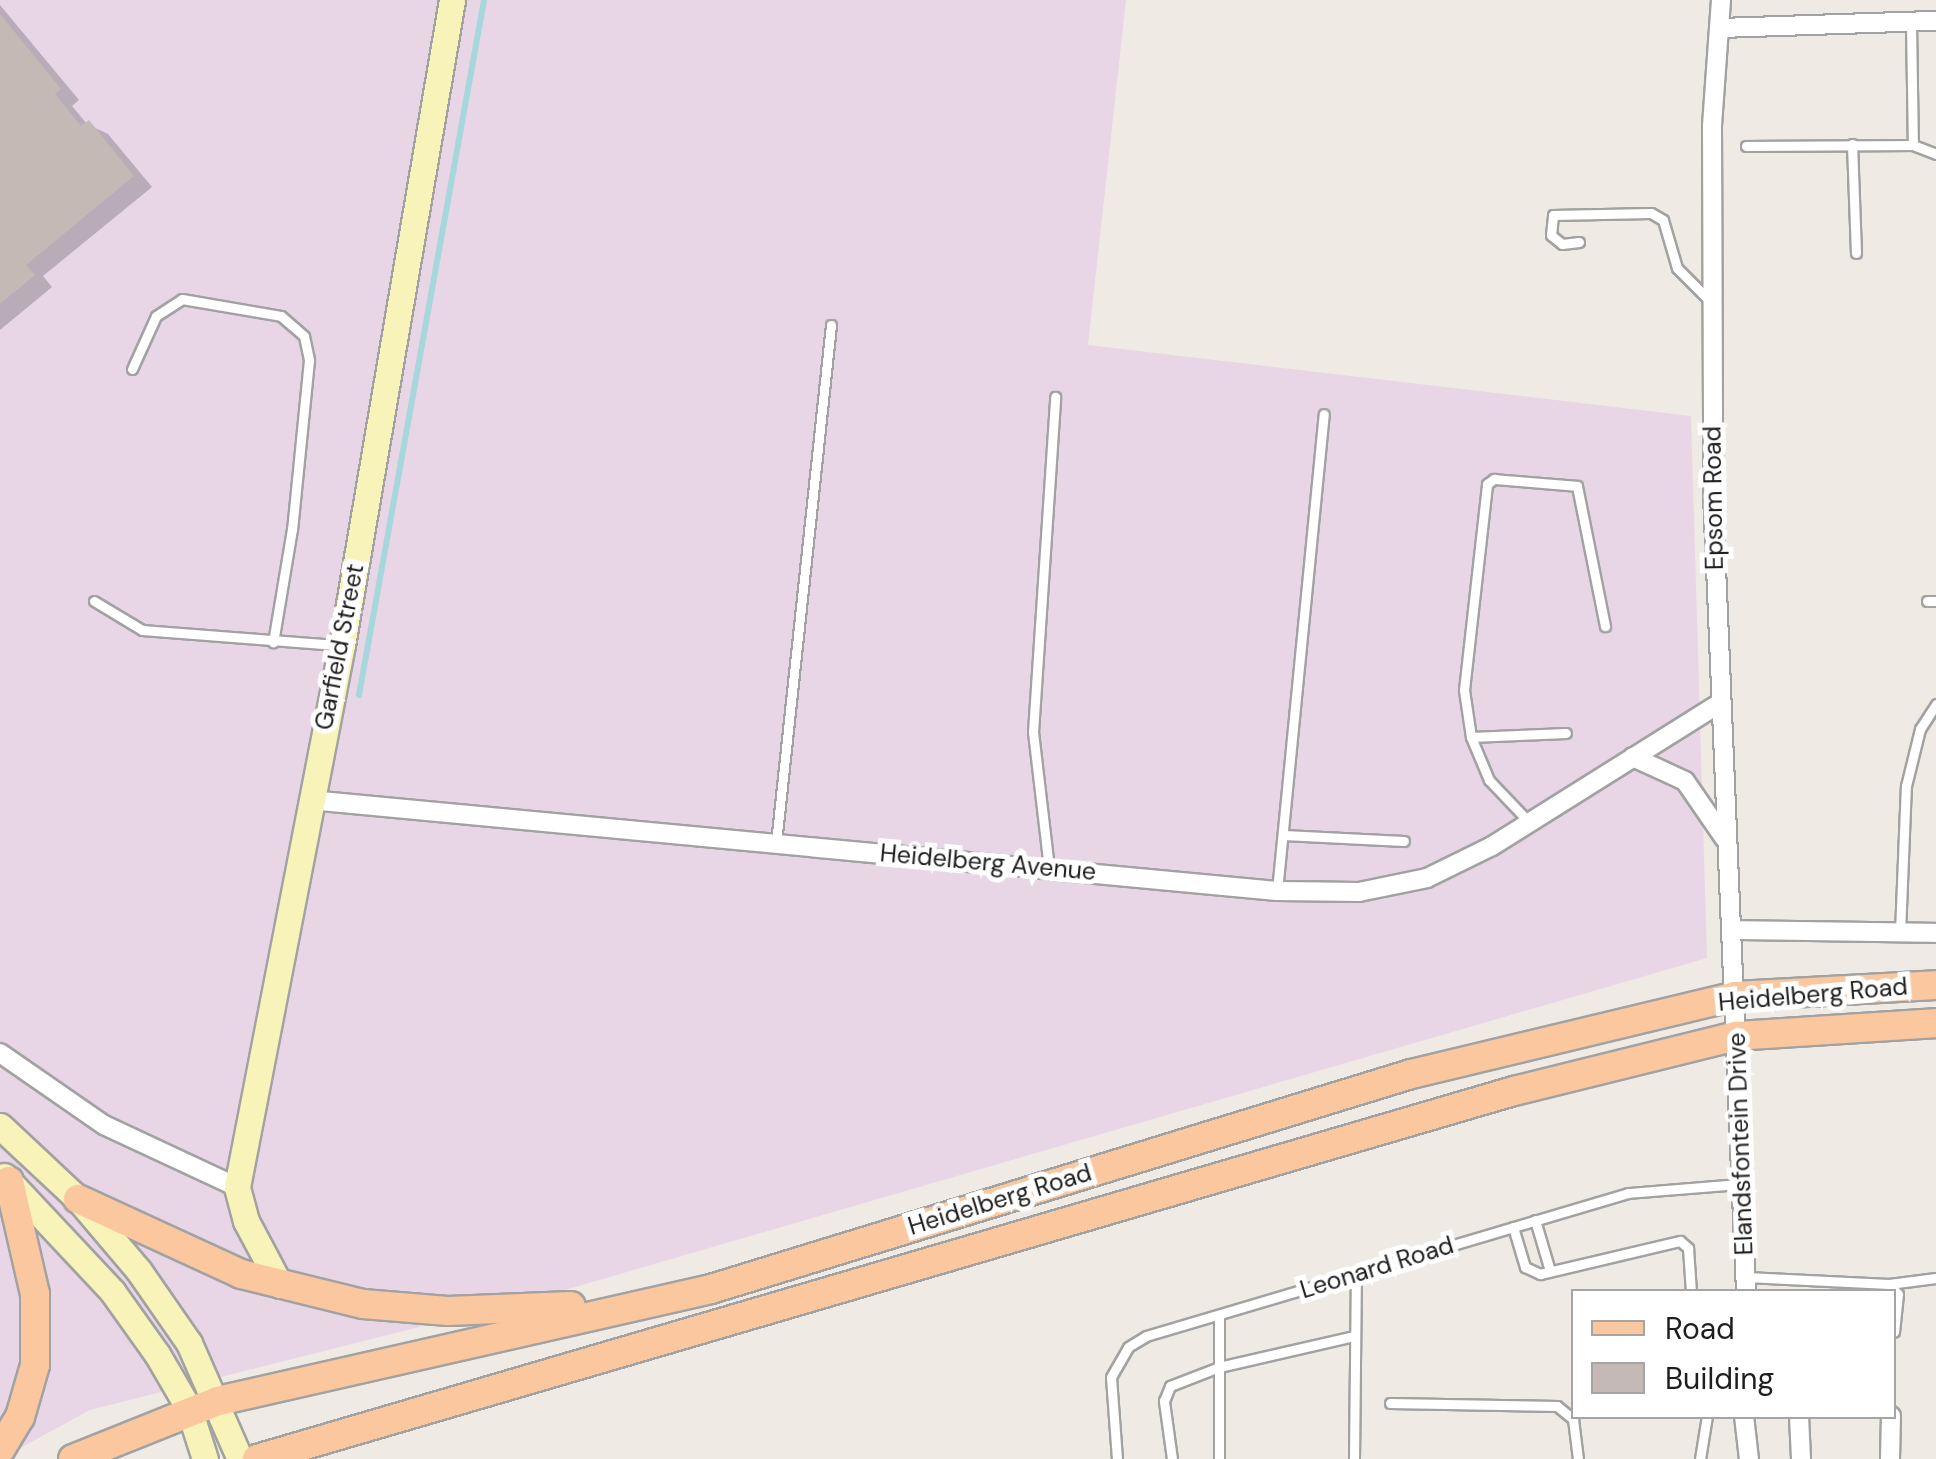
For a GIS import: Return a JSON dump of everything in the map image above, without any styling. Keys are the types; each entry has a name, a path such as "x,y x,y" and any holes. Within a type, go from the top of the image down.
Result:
{"main road":[{"name":"Heidelberg Road","path":"74,1459 218,1401 711,1289 1411,1074 1736,996 1936,985"},
{"name":"Heidelberg Road","path":"258,1459 1514,1090 1736,1036 1936,1023"},
{"path":"0,1450 20,1416 36,1334 31,1270 4,1177"},
{"path":"78,1199 168,1243 280,1285 363,1304 448,1311 535,1310 711,1289"}],"street":[{"name":"Garfield Street","path":"280,1285 246,1221 237,1187 342,646 452,0"},
{"name":"Epsom Road","path":"1722,0 1712,303 1720,703 1736,996"},
{"path":"1720,28 1936,21"},
{"name":"Heidelberg Avenue","path":"310,800 1277,892 1393,889 1427,878 1531,823 1720,703"},
{"path":"1633,757 1685,781 1725,839"},
{"path":"1732,930 1936,933"},
{"name":"Elandsfontein Drive","path":"1736,996 1746,1284"},
{"path":"0,1053 104,1125 237,1187"},
{"path":"0,1126 78,1199 166,1309 218,1401 240,1459"},
{"path":"4,1177 112,1291 189,1410 205,1459"},
{"path":"1744,1419 1749,1459"},
{"path":"1799,1419 1801,1459"},
{"path":"1890,1459 1892,1419"}],"lane":[{"path":"1911,22 1913,144"},
{"path":"1852,144 1856,253"},
{"path":"1746,146 1913,144 1936,154"},
{"path":"1580,242 1562,244 1551,236 1553,214 1651,213 1663,220 1687,282 1712,303"},
{"path":"132,369 156,316 182,299 282,316 304,336 308,360 292,529 274,642"},
{"path":"776,843 831,326"},
{"path":"1049,868 1033,732 1055,397"},
{"path":"1277,892 1324,414"},
{"path":"1531,823 1490,780 1471,736 1464,690 1487,484 1494,479 1577,486 1606,626"},
{"path":"94,601 142,630 342,646"},
{"path":"1900,932 1906,786 1920,729 1936,704"},
{"path":"1471,736 1566,733"},
{"path":"1284,836 1404,841"},
{"name":"Leonard Road","path":"1117,1458 1110,1402 1118,1360 1146,1336 1628,1193 1744,1184"},
{"path":"1535,1220 1550,1271"},
{"path":"1513,1227 1525,1267 1550,1271 1680,1241 1688,1248 1691,1289"},
{"path":"1354,1459 1356,1275"},
{"path":"1746,1284 1889,1284 1936,1278"},
{"path":"1889,1284 1894,1289"},
{"path":"1219,1315 1219,1459"},
{"path":"1172,1459 1164,1392 1219,1367 1354,1336"},
{"path":"1390,1403 1557,1406 1572,1420 1578,1459"},
{"path":"1700,1459 1706,1419"}],"shaded area":[{"path":"0,0 1126,0 1088,345 1691,416 1707,958 558,1292 90,1410 0,1459"}],"building":[{"path":"0,14 61,89 55,94 81,126 89,120 134,176 26,265 35,275 0,304"}],"waterway":[{"path":"359,695 484,0"}]}
